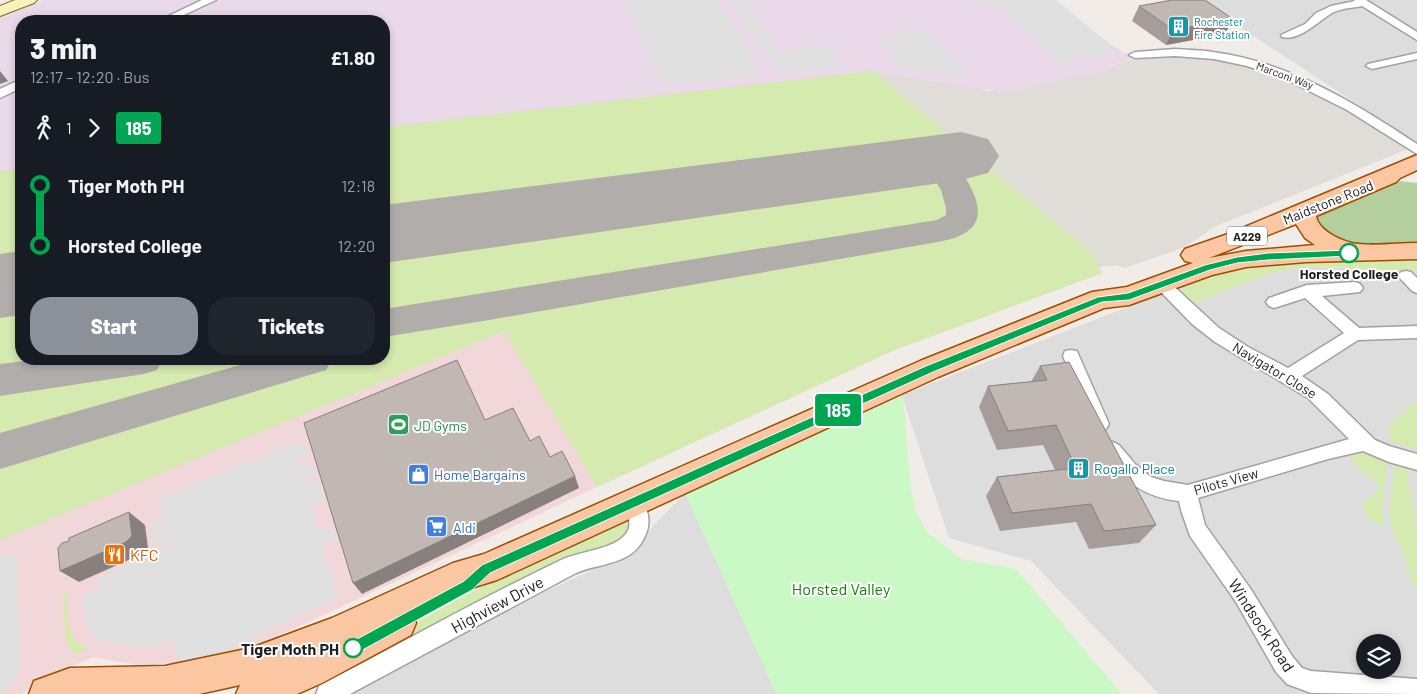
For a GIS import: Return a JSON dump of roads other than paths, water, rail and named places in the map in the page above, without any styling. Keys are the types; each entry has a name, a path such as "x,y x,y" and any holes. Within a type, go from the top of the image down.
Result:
{"main road":[{"path":"0,11 29,0"},
{"name":"Maidstone Road","path":"1101,299 1117,286 1129,280 1236,240 1388,178 1392,173 1417,162"},
{"path":"1388,178 1417,178"},
{"path":"1304,212 1304,219 1317,236 1326,242 1356,253"},
{"name":"Maidstone Road","path":"102,690 164,684 264,661 338,633 464,574 486,569 923,372 1101,299 1129,296 1208,268 1237,260 1277,256 1417,251"},
{"name":"Maidstone Road","path":"254,694 323,665 468,586 486,569"},
{"name":"A229","path":"47,694 69,686 102,690"}],"street":[{"path":"177,15 211,0"},
{"path":"1286,35 1309,26 1320,15 1334,8 1361,2 1417,37"},
{"name":"Marconi Way","path":"1135,55 1158,52 1194,53 1233,58 1273,69 1332,95 1417,150"},
{"path":"1372,66 1417,56"},
{"path":"0,94 15,87"},
{"path":"1406,276 1417,287"},
{"name":"Navigator Close","path":"1162,284 1220,338 1268,367 1288,376 1322,398 1365,443 1417,462"},
{"path":"1274,302 1306,291 1355,288"},
{"path":"1306,291 1356,334"},
{"path":"1288,376 1356,334 1417,332"},
{"name":"Pilots View","path":"1071,356 1110,446 1122,465 1142,482 1166,492 1188,493 1365,443"},
{"name":"Windsock Road","path":"1188,493 1190,510 1197,530 1243,595 1284,664 1295,676 1311,682 1417,690"},
{"name":"Highview Drive","path":"327,694 575,562 609,554 621,549 633,540 639,530 640,515 635,503"}],"place":[{"name":"Rochester Fire Station","path":"1178,27"},
{"name":"Horsted College","path":"1349,253"},
{"name":"JD Gyms","path":"398,425"},
{"name":"Rogallo Place","path":"1078,468"},
{"name":"Home Bargains","path":"418,474"},
{"name":"Aldi","path":"437,527"},
{"name":"KFC","path":"114,554"},
{"name":"Tiger Moth PH","path":"353,648"}],"park label":[{"name":"Horsted Valley","path":"841,588"}]}
